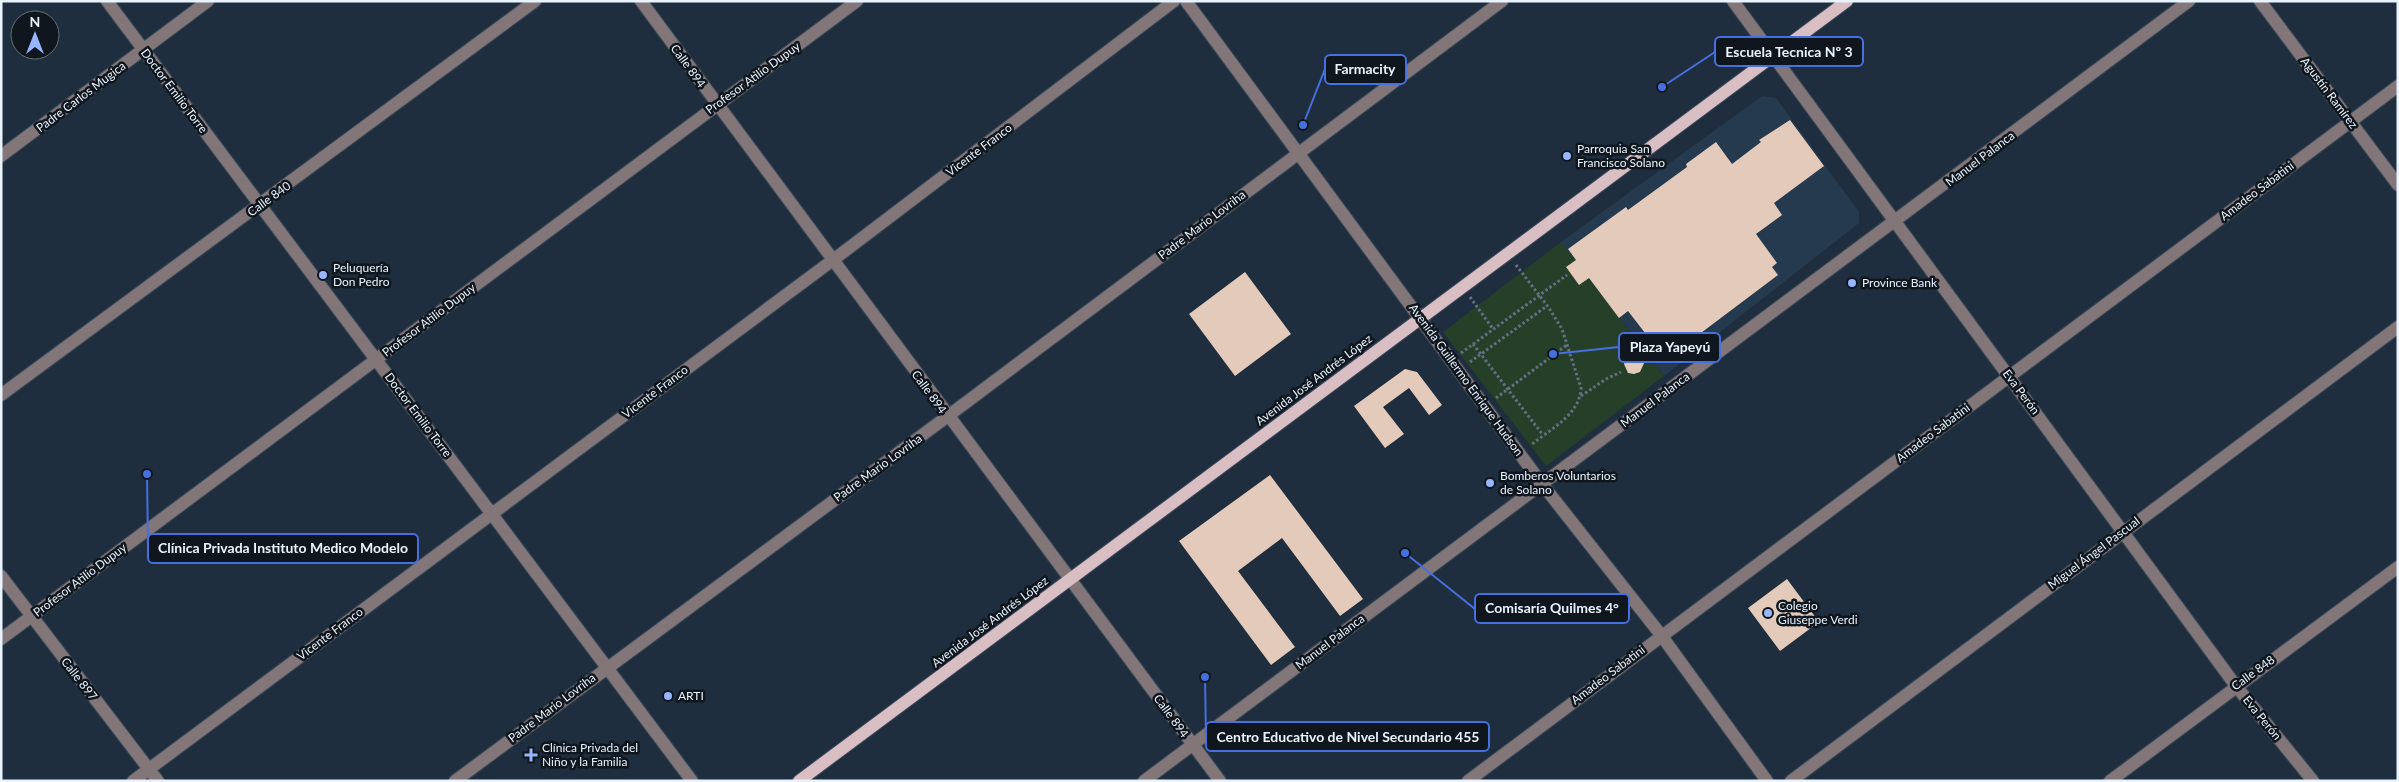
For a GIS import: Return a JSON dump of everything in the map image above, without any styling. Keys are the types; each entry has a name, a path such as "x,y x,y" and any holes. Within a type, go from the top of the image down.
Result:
{"main road":[{"name":"Avenida José Andrés López","path":"798,781 1847,1"}],"street":[{"name":"Doctor Emilio Torre","path":"107,1 692,781"},
{"name":"Padre Carlos Mugica","path":"1,156 208,1"},
{"name":"Calle 840","path":"1,395 260,206 535,1"},
{"name":"Calle 894","path":"641,1 1220,781"},
{"name":"Profesor Atilio Dupuy","path":"1,639 857,1"},
{"name":"Vicente Franco","path":"133,781 833,260 1174,1"},
{"name":"Avenida Guillermo Enrique Hudson","path":"1186,1 1300,152 1542,484 1661,635 1767,781"},
{"name":"Padre Mario Lovriha","path":"455,781 948,416 1502,1"},
{"name":"Eva Perón","path":"1733,1 2236,686 2313,781"},
{"name":"Manuel Palanca","path":"1144,781 1896,222 2189,1"},
{"name":"Agustín Ramírez","path":"2260,1 2398,185"},
{"name":"Amadeo Sabatini","path":"1468,781 2398,86"},
{"name":"Miguel Ángel Pascual","path":"1791,781 2398,327"},
{"name":"Calle 848","path":"2110,781 2398,567"},
{"name":"Calle 897","path":"1,576 158,781"}],"path":[{"path":"1507,254 1539,295 1562,329 1581,388 1581,396 1575,410 1520,454"},
{"path":"1452,360 1567,275"},
{"path":"1462,287 1493,329"},
{"path":"1459,370 1547,306"},
{"path":"1473,344 1543,435"},
{"path":"1485,406 1568,344"},
{"path":"1581,396 1606,379 1621,372"}],"shaded area":[{"path":"1762,96 1776,98 1859,212 1859,223 1664,376 1561,242"}],"green space":[{"path":"1561,242 1664,376 1546,466 1443,332"}],"building":[{"path":"1790,120 1824,166 1774,203 1782,215 1756,234 1777,263 1772,267 1778,275 1665,360 1653,344 1640,372 1628,373 1624,364 1626,359 1652,342 1628,311 1619,318 1589,278 1579,285 1566,267 1576,260 1568,249 1626,207 1628,210 1687,167 1686,164 1716,142 1732,164 1761,142 1759,140"},
{"path":"1245,272 1291,334 1235,376 1189,314"},
{"path":"1405,369 1417,372 1442,405 1429,415 1409,388 1383,407 1404,434 1385,448 1354,406"},
{"path":"1270,475 1363,599 1340,616 1282,538 1238,571 1295,647 1271,665 1179,541"},
{"path":"1787,579 1819,622 1780,651 1748,608"}],"place":[{"name":"Escuela Tecnica Nº 3","path":"1662,87"},
{"name":"Farmacity","path":"1303,125"},
{"name":"Parroquia San Francisco Solano","path":"1567,156"},
{"name":"Peluquería Don Pedro","path":"323,275"},
{"name":"Province Bank","path":"1852,283"},
{"name":"Plaza Yapeyú","path":"1553,354"},
{"name":"Clínica Privada Instituto Medico Modelo","path":"147,474"},
{"name":"Bomberos Voluntarios de Solano","path":"1490,483"},
{"name":"Comisaría Quilmes 4°","path":"1405,553"},
{"name":"Colegio Giuseppe Verdi","path":"1768,613"},
{"name":"Centro Educativo de Nivel Secundario 455","path":"1205,677"},
{"name":"ARTI","path":"668,696"},
{"name":"Clínica Privada del Niño y la Familia","path":"531,755"}]}
